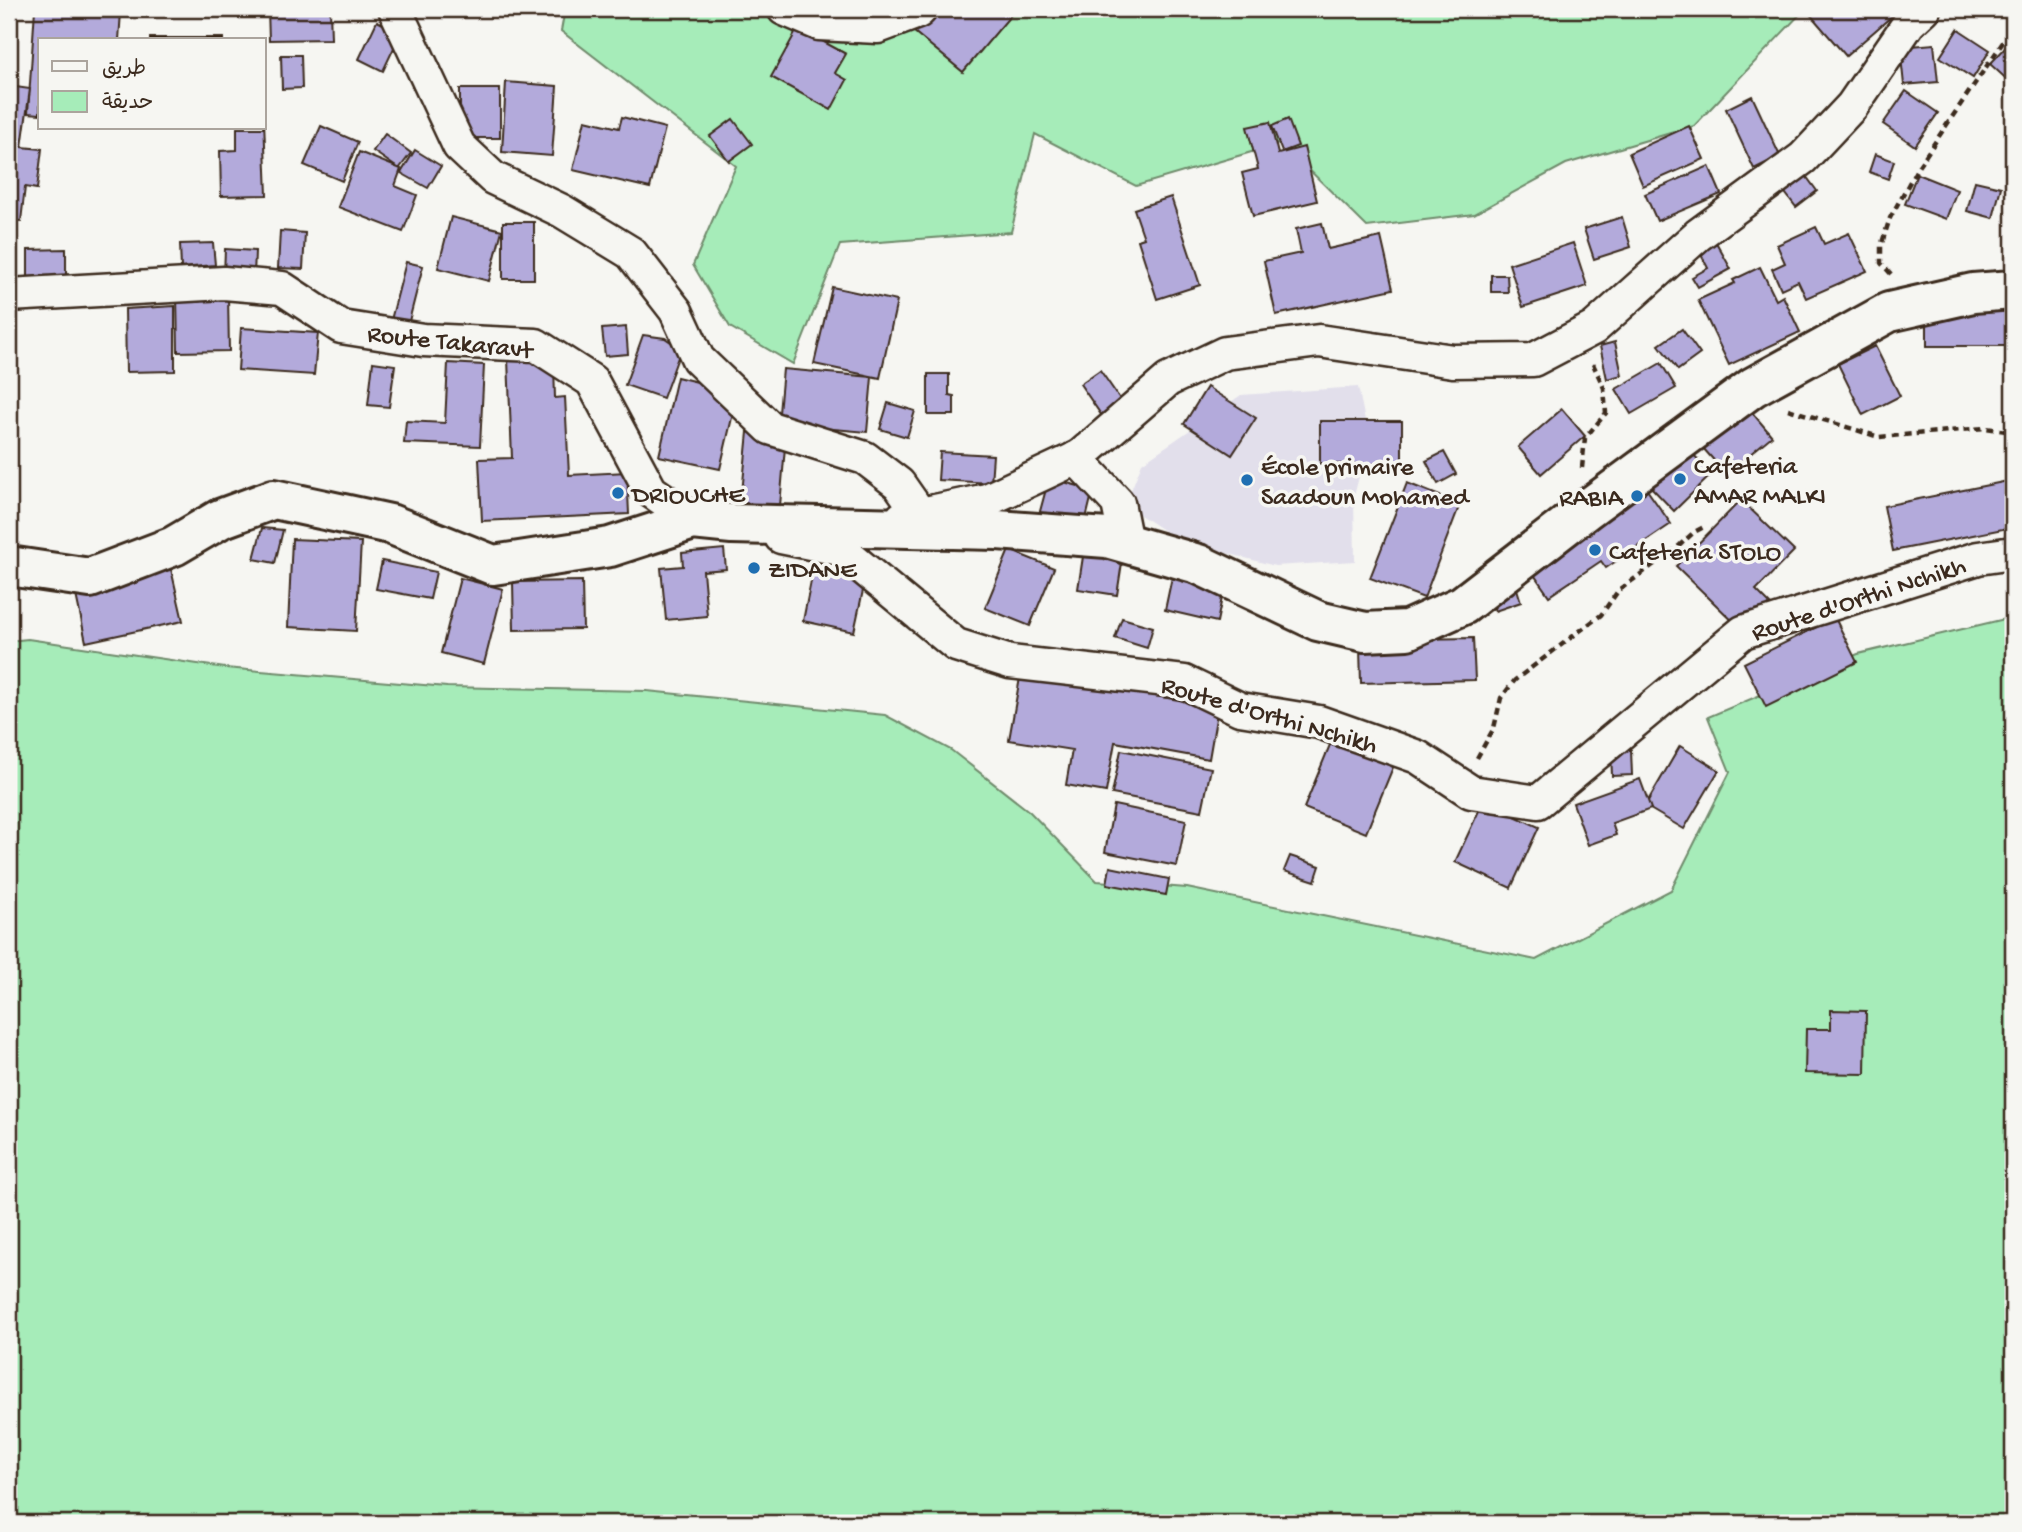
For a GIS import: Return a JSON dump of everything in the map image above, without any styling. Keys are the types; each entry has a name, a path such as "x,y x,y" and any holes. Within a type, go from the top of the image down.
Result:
{"street":[{"path":"395,9 459,146 493,178 562,211 631,253 676,311 698,359 770,428 865,457 900,484 920,514"},
{"path":"784,9 819,24 878,27 921,9"},
{"path":"859,527 987,500 1076,458 1168,380 1225,353 1319,341 1453,361 1533,360 1594,328 1698,235 1803,158 1852,106 1909,23 1924,9"},
{"name":"Route Takaravt","path":"9,295 224,283 282,288 341,327 423,340 536,345 592,381 651,491 693,520"},
{"path":"9,566 90,578 174,546 220,519 274,499 390,524 493,565 610,547 693,520 997,530 1107,538 1198,564 1318,621 1365,632 1407,630 1464,605 1586,510 1753,387 1889,312 1973,293 2013,290"},
{"path":"1076,458 1118,503 1126,543"},
{"name":"Route d'Orthi Nchikh","path":"693,520 840,549 956,645 1010,662 1184,682 1240,709 1319,722 1418,757 1471,792 1538,802 1743,632 1978,558 2013,553"}],"path":[{"path":"1889,312 1891,302 1899,296 1902,287 1881,263 1881,246 1890,218 1918,167 2013,29"},
{"path":"1575,338 1592,362 1604,388 1606,413 1586,438 1581,462 1586,510"},
{"path":"1753,387 1790,411 1879,437 1985,428 2013,432"},
{"path":"1471,792 1471,776 1476,759 1494,728 1501,698 1516,680 1601,615 1619,591 1694,532 1706,526"}],"shaded area":[{"name":"École primaire Saadoun Mohamed","path":"1358,387 1369,439 1354,496 1355,561 1275,566 1178,540 1125,505 1142,463 1241,395"}],"green space":[{"path":"565,9 1805,9 1694,126 1566,164 1474,214 1367,227 1282,143 1136,186 1035,134 1011,232 840,245 793,364 730,327 693,265 736,166 561,31"},
{"path":"2013,617 2013,1523 9,1523 9,641 28,639 225,668 447,687 647,691 885,715 951,750 1030,812 1097,881 1187,888 1536,960 1671,890 1730,772 1708,717 1858,654"}],"building":[{"path":"35,9 121,12 119,38 38,38 38,114 28,113"},
{"path":"268,9 330,9 331,39 269,40"},
{"path":"921,9 1016,9 963,72 907,26"},
{"path":"1811,9 1900,9 1846,56 1808,12"},
{"path":"377,21 401,33 383,71 359,59"},
{"path":"798,28 846,54 835,73 847,80 831,110 771,77"},
{"path":"1958,29 1990,50 1973,78 1940,57"},
{"path":"1934,44 1938,82 1904,85 1900,47"},
{"path":"2008,45 2013,50 2013,85 1990,64"},
{"path":"281,55 301,55 302,88 282,89"},
{"path":"506,82 557,86 552,156 502,152"},
{"path":"9,86 30,89 22,147 42,149 37,189 25,187 21,221 9,220"},
{"path":"460,89 500,89 500,138 460,138"},
{"path":"1906,91 1938,113 1915,146 1883,124"},
{"path":"1752,96 1780,156 1754,169 1726,109"},
{"path":"622,117 665,128 650,188 573,170 585,120 619,128"},
{"path":"733,119 752,144 729,161 710,136"},
{"path":"1288,119 1298,146 1282,152 1272,126"},
{"path":"1270,122 1278,154 1304,147 1317,201 1253,216 1242,173 1258,169 1247,127"},
{"path":"321,126 358,142 342,181 304,165"},
{"path":"1689,126 1704,159 1643,186 1629,153"},
{"path":"237,130 264,130 267,195 221,196 220,151 237,150"},
{"path":"385,134 411,153 399,169 373,151"},
{"path":"415,150 441,166 428,188 401,173"},
{"path":"359,152 401,169 395,186 417,195 403,232 338,207"},
{"path":"1875,154 1894,161 1888,179 1869,172"},
{"path":"1798,165 1817,191 1796,207 1776,181"},
{"path":"1709,166 1721,194 1657,221 1645,194"},
{"path":"1917,174 1957,190 1946,219 1905,204"},
{"path":"1975,181 2001,187 1993,218 1967,211"},
{"path":"1171,197 1200,285 1157,299 1138,240 1144,238 1134,209"},
{"path":"451,217 502,230 489,281 438,268"},
{"path":"1622,217 1631,247 1594,259 1584,229"},
{"path":"503,222 534,222 534,279 503,279"},
{"path":"1322,223 1328,249 1381,237 1393,289 1276,315 1264,261 1301,253 1296,229"},
{"path":"1816,227 1824,244 1849,233 1867,271 1806,298 1798,281 1781,289 1772,269 1785,263 1777,245"},
{"path":"280,231 305,233 303,269 278,268"},
{"path":"1712,235 1731,269 1698,287 1692,277 1708,268 1696,245"},
{"path":"213,243 215,265 181,268 180,244"},
{"path":"1573,243 1587,286 1523,307 1509,264"},
{"path":"66,249 66,278 28,279 28,250"},
{"path":"225,249 255,251 254,276 224,275"},
{"path":"406,262 423,266 408,325 391,320"},
{"path":"1760,267 1776,300 1783,296 1800,332 1729,365 1698,300 1735,283 1733,280"},
{"path":"1491,275 1507,275 1508,292 1491,292"},
{"path":"832,287 897,301 880,378 814,364"},
{"path":"177,295 228,295 229,351 178,352"},
{"path":"175,306 175,371 126,372 125,309"},
{"path":"1927,307 2013,308 2013,346 1927,346"},
{"path":"626,327 628,354 605,356 602,329"},
{"path":"241,328 318,333 314,375 238,370"},
{"path":"1682,329 1700,354 1678,370 1659,345"},
{"path":"643,335 665,338 681,349 663,398 625,385"},
{"path":"1615,342 1622,375 1607,379 1600,346"},
{"path":"1875,346 1900,396 1863,415 1838,364"},
{"path":"540,358 554,366 555,398 565,397 569,475 627,472 629,514 482,521 479,459 512,458 508,359"},
{"path":"373,362 395,365 389,407 368,405"},
{"path":"448,363 484,365 480,446 404,443 406,421 445,423"},
{"path":"1661,363 1676,388 1631,414 1616,389"},
{"path":"783,369 872,377 867,432 778,424"},
{"path":"1100,370 1122,402 1102,416 1080,384"},
{"path":"928,374 949,374 949,395 954,396 954,415 928,415"},
{"path":"677,377 738,392 720,469 659,456"},
{"path":"1207,387 1256,418 1232,455 1184,424"},
{"path":"888,403 915,411 907,437 880,429"},
{"path":"1562,409 1585,436 1541,474 1518,447"},
{"path":"1749,409 1772,436 1726,474 1703,448"},
{"path":"1320,421 1402,421 1402,464 1320,464"},
{"path":"748,432 786,435 780,506 741,503"},
{"name":"Cafeteria AMAR MALKI","path":"1686,447 1712,474 1674,511 1648,484"},
{"path":"940,452 993,455 991,483 938,480"},
{"path":"1444,452 1456,474 1438,484 1426,461"},
{"path":"1049,478 1093,490 1084,527 1039,515"},
{"path":"2013,480 2013,527 1893,551 1884,506"},
{"path":"1407,483 1460,504 1424,598 1370,578"},
{"name":"Cafeteria STOLO","path":"1645,487 1671,524 1606,568 1601,561 1549,596 1530,569"},
{"path":"1741,500 1794,551 1756,590 1770,604 1743,631 1676,566"},
{"path":"262,528 283,530 275,563 254,559"},
{"path":"292,539 361,542 356,631 288,627"},
{"path":"724,549 726,569 703,571 707,616 666,620 661,568 683,566 682,553"},
{"path":"1009,550 1054,568 1030,626 985,608"},
{"path":"1084,550 1123,556 1117,595 1078,589"},
{"path":"382,561 436,572 430,599 376,589"},
{"path":"171,569 183,621 86,642 75,590"},
{"path":"813,571 865,581 854,632 803,621"},
{"path":"1172,577 1224,588 1217,622 1165,610"},
{"path":"460,578 503,589 484,664 441,653"},
{"path":"1514,579 1521,602 1495,611 1487,588"},
{"path":"582,581 583,629 514,630 513,582"},
{"path":"1122,618 1153,627 1147,648 1115,638"},
{"path":"1835,618 1857,662 1766,707 1744,663"},
{"path":"1473,638 1475,680 1361,683 1360,648 1415,639"},
{"path":"1021,672 1218,707 1209,759 1115,742 1106,792 1066,785 1072,750 1009,740"},
{"path":"1334,735 1396,760 1366,833 1304,808"},
{"path":"1680,746 1719,770 1684,829 1645,806"},
{"path":"1121,750 1211,768 1202,811 1112,794"},
{"path":"1631,750 1632,775 1612,776 1611,751"},
{"path":"1640,779 1651,809 1612,823 1616,835 1588,845 1573,803"},
{"path":"1483,802 1539,827 1511,888 1455,862"},
{"path":"1114,805 1186,820 1177,866 1105,852"},
{"path":"1290,856 1320,866 1315,881 1284,871"},
{"path":"1110,867 1169,879 1166,895 1107,884"},
{"path":"1831,1010 1866,1011 1865,1074 1805,1073 1806,1029 1831,1029"}],"place":[{"name":"Cafeteria AMAR MALKI","path":"1680,479"},
{"name":"École primaire Saadoun Mohamed","path":"1247,480"},
{"name":"DRIOUCHE","path":"618,493"},
{"name":"RABIA","path":"1637,496"},
{"name":"Cafeteria STOLO","path":"1595,550"},
{"name":"ZIDANE","path":"754,568"}]}
